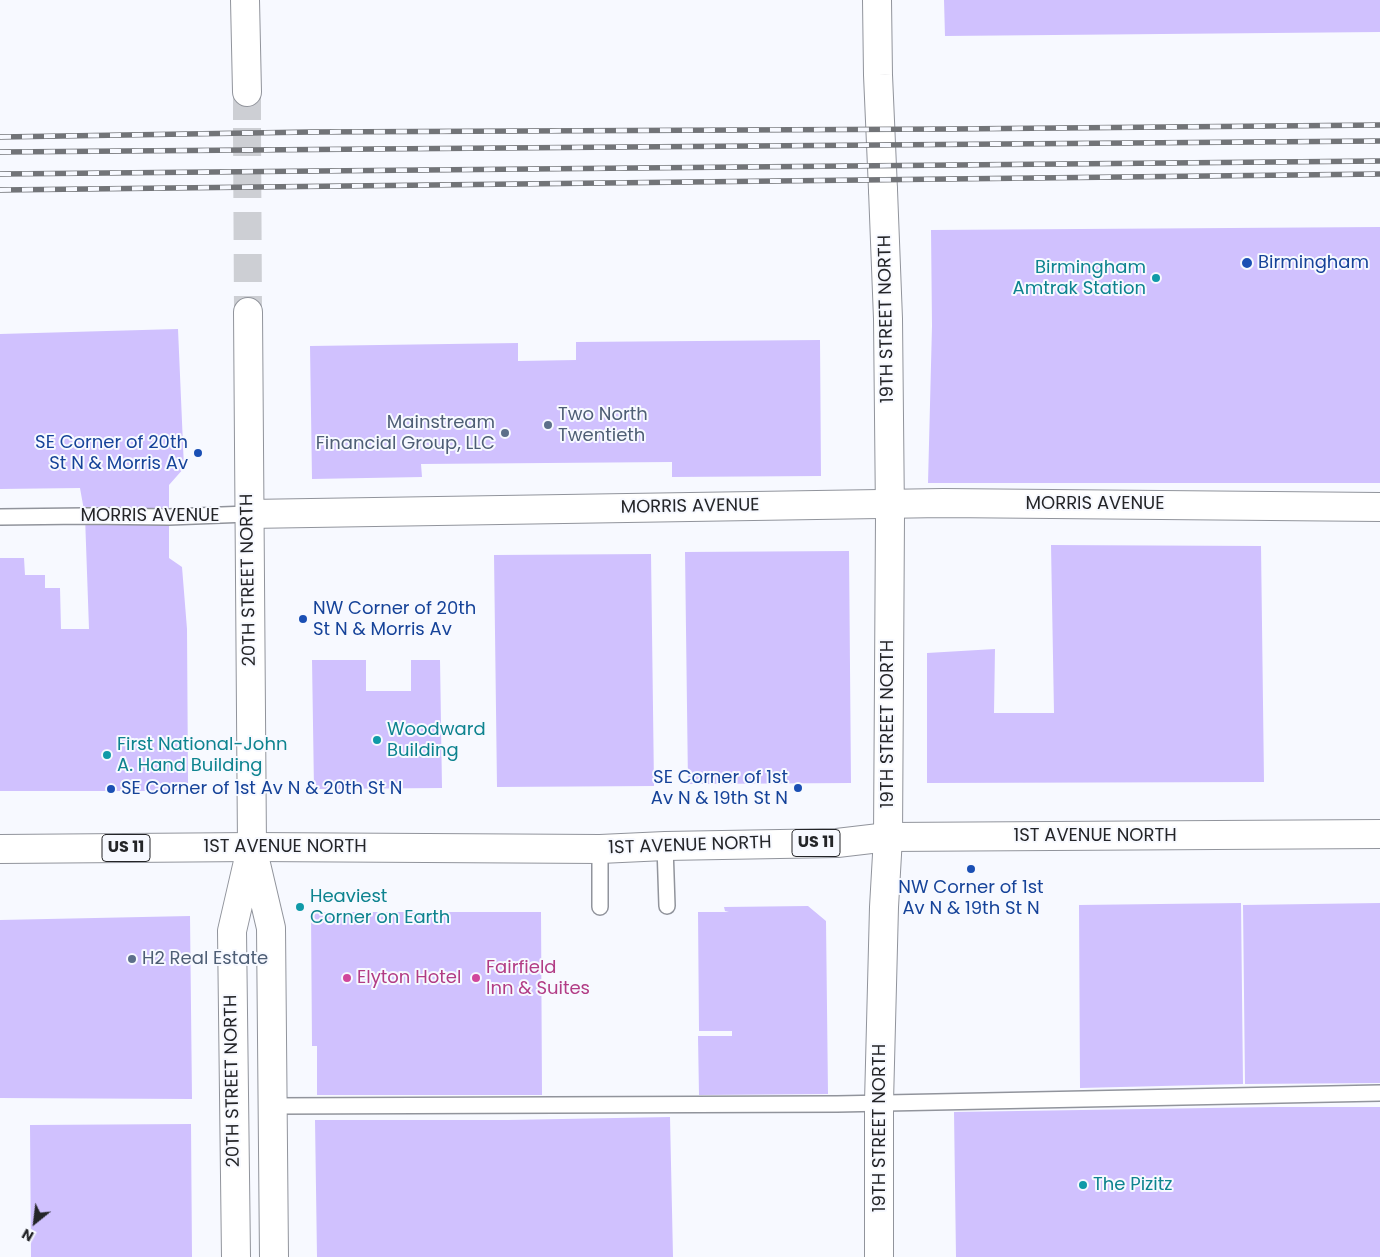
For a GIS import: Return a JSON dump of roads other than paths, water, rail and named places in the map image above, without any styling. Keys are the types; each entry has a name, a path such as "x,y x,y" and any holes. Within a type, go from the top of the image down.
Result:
{"main road":[{"path":"245,0 247,92"},
{"name":"19TH STREET NORTH","path":"877,0 878,75 888,319 890,504 888,837 884,906 879,1102 879,1257"},
{"name":"20TH STREET NORTH","path":"248,312 248,514 252,847 271,928 274,1257"},
{"name":"MORRIS AVENUE","path":"248,514 890,504 1380,507"},
{"name":"1ST AVENUE NORTH","path":"0,849 252,847 600,849 837,843 888,837 1380,834"},
{"name":"20TH STREET NORTH","path":"236,1257 232,931 252,847"}],"lane":[{"name":"MORRIS AVENUE","path":"0,517 169,517 248,514"},
{"path":"665,846 667,906"},
{"path":"600,849 600,907"},
{"path":"273,1106 879,1102 1380,1094"}],"tunnel":[{"path":"247,92 247,128"},
{"path":"247,128 248,312"}],"railway":[{"path":"0,137 311,132 1380,125"},
{"path":"0,152 1380,141"},
{"path":"0,174 1380,161"},
{"path":"0,190 1380,174"}],"place":[{"name":"Birmingham","path":"1247,263"},
{"name":"Birmingham Amtrak Station","path":"1156,278"},
{"name":"Two North Twentieth","path":"548,425"},
{"name":"Mainstream Financial Group, LLC","path":"505,433"},
{"name":"SE Corner of 20th St N & Morris Av","path":"198,453"},
{"name":"NW Corner of 20th St N & Morris Av","path":"303,619"},
{"name":"Woodward Building","path":"377,740"},
{"name":"First National-John A. Hand Building","path":"107,755"},
{"name":"SE Corner of 1st Av N & 19th St N","path":"798,788"},
{"name":"SE Corner of 1st Av N & 20th St N","path":"111,789"},
{"name":"NW Corner of 1st Av N & 19th St N","path":"971,869"},
{"name":"Heaviest Corner on Earth","path":"300,907"},
{"name":"H2 Real Estate","path":"132,959"},
{"name":"Elyton Hotel","path":"347,978"},
{"name":"Fairfield Inn & Suites","path":"476,978"},
{"name":"The Pizitz","path":"1083,1185"}]}
